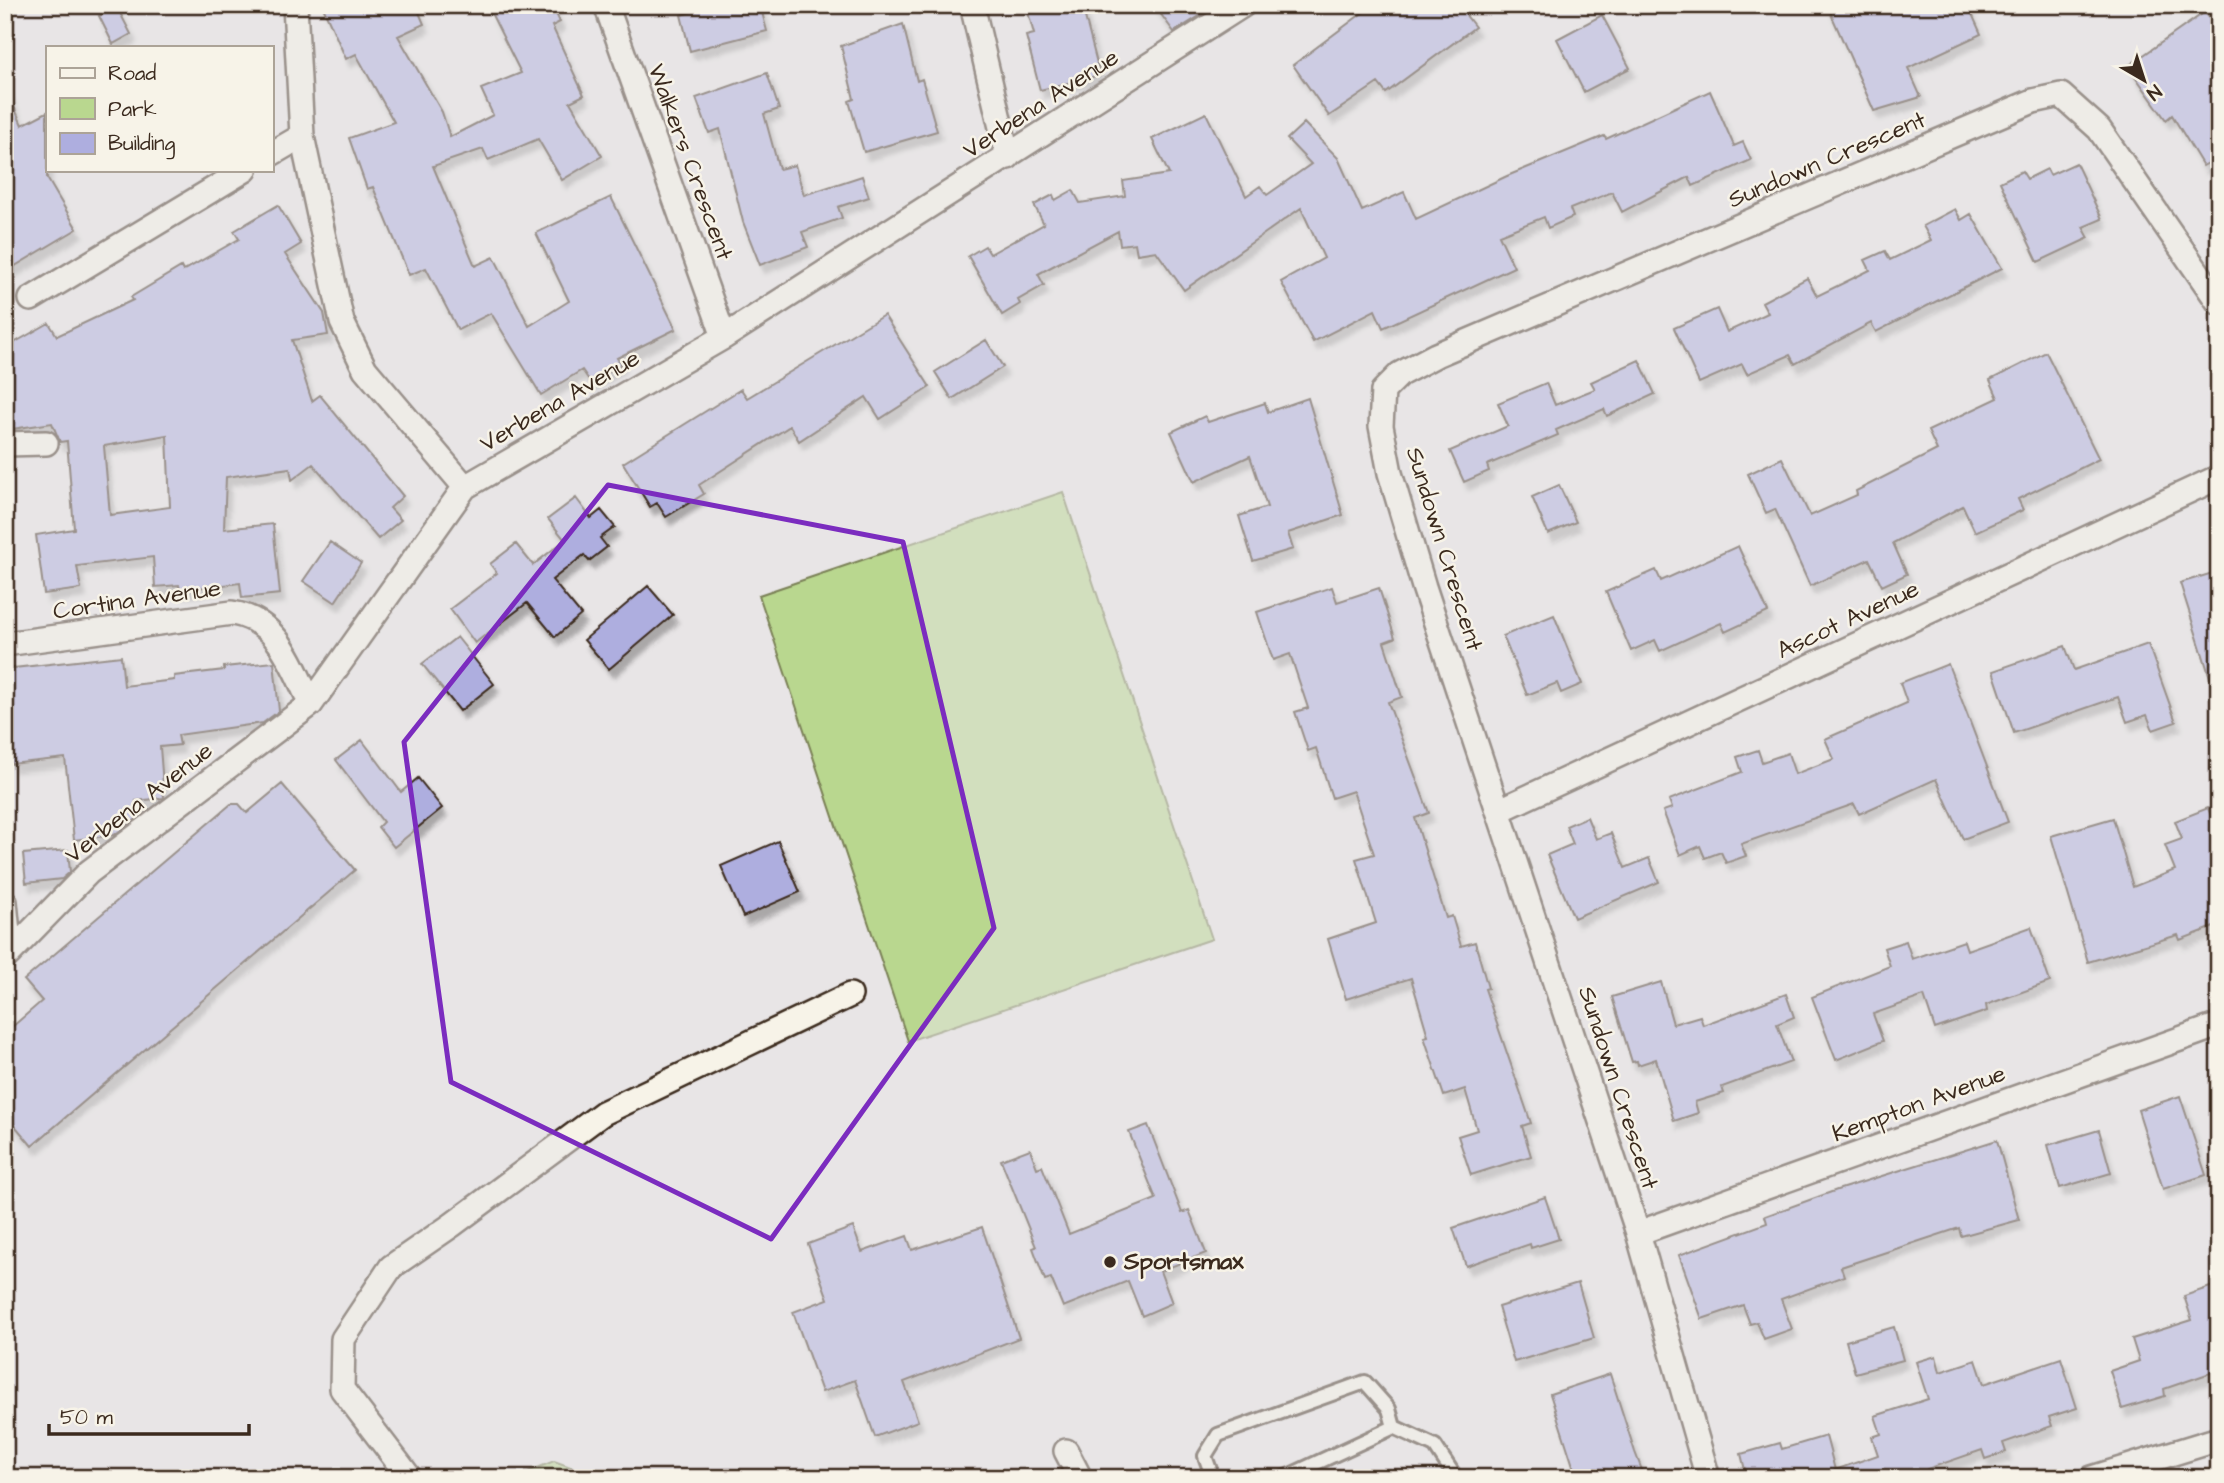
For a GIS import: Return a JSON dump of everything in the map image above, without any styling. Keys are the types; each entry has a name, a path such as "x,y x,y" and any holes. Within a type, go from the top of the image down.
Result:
{"street":[{"path":"295,5 302,136 342,322 365,369 465,487"},
{"name":"Walkers Crescent","path":"606,5 724,337"},
{"path":"972,5 1008,157"},
{"name":"Verbena Avenue","path":"8,955 89,872 311,704 465,487 724,337 1243,5"},
{"name":"Sundown Crescent","path":"1709,1478 1638,1233 1390,473 1381,426 1383,391 1400,374 1436,355 2033,101 2061,95 2099,129 2219,303"},
{"path":"273,153 302,136"},
{"path":"31,299 242,172"},
{"path":"5,444 46,443"},
{"name":"Ascot Avenue","path":"1499,811 2219,477"},
{"name":"Cortina Avenue","path":"5,644 232,613 247,615 272,631 311,704"},
{"path":"5,902 8,955"},
{"path":"410,1478 342,1389 342,1339 391,1267 452,1226 603,1113 850,995"},
{"name":"Kempton Avenue","path":"1638,1233 2219,1025"},
{"path":"2092,1478 2219,1439"},
{"path":"1066,1451 1080,1478"}],"lane":[{"path":"1213,1478 1205,1455 1218,1435 1365,1382 1389,1409 1394,1427 1434,1446 1456,1478"},
{"path":"1284,1478 1394,1427"}],"highlighted area":[{"path":"608,485 903,542 994,928 771,1239 451,1082 404,742"}],"green space":[{"path":"1063,492 1212,939 908,1041 759,595"},
{"path":"554,1461 601,1478 513,1478"}],"building":[{"path":"322,5 416,5 424,24 398,36 442,112 450,137 493,115 481,89 521,73 491,13 508,5 552,5 560,22 552,26 584,95 570,102 602,156 562,180 538,139 488,160 483,149 433,166 475,266 494,257 529,326 569,301 536,233 611,197 676,329 617,358 621,364 591,383 582,370 541,395 491,313 458,330 426,268 409,275 373,187 367,189 349,138 394,122 356,54 346,59"},
{"path":"716,5 760,5 767,31 690,51 681,15"},
{"path":"1026,5 1082,5 1100,75 1040,90 1026,36 1034,34"},
{"path":"1154,5 1217,5 1174,32"},
{"path":"1373,5 1458,5 1475,27 1386,93 1378,83 1329,116 1293,65"},
{"path":"1827,5 1968,5 1981,34 1908,68 1921,97 1874,111"},
{"path":"117,7 131,34 113,44 99,16"},
{"path":"2205,12 2219,32 2219,157 2203,166 2172,115 2166,120 2128,66"},
{"path":"1602,15 1630,68 1584,92 1557,39"},
{"path":"903,24 917,81 922,79 937,131 864,152 849,101 854,99 841,46"},
{"path":"767,73 779,109 764,114 779,169 795,165 804,195 862,176 869,197 838,207 842,218 802,232 808,247 760,265 743,222 720,129 709,133 696,98"},
{"path":"5,86 22,125 46,113 47,178 77,229 5,272"},
{"path":"1710,91 1734,146 1743,142 1751,160 1693,186 1689,177 1622,212 1612,192 1570,209 1573,217 1548,228 1544,217 1499,235 1514,267 1383,328 1375,310 1313,342 1281,282 1324,258 1301,208 1184,290 1156,251 1137,254 1135,243 1120,245 1118,231 1038,274 1044,285 1018,300 1020,304 1002,315 968,256 985,246 990,254 1044,224 1034,205 1053,195 1055,200 1073,190 1080,203 1125,196 1123,181 1169,174 1152,139 1206,113 1246,196 1260,186 1267,195 1311,164 1287,139 1304,123 1338,158 1362,211 1404,192 1416,219 1507,176 1604,136 1606,139"},
{"path":"2076,163 2102,219 2083,227 2089,238 2038,262 2000,182 2022,171 2027,179 2047,169 2050,175"},
{"path":"278,205 301,244 285,254 324,313 328,335 292,340 312,401 320,395 403,496 390,508 401,520 378,539 313,464 292,480 290,468 226,477 224,529 273,524 280,594 242,598 240,583 180,590 179,585 155,587 153,557 77,566 81,589 44,594 36,535 74,529 67,441 60,442 52,423 5,430 5,348 49,323 57,336 133,300 131,297 181,267 183,271 239,239 234,231","holes":["167,435 170,507 110,515 104,446"]},
{"path":"1955,209 1961,220 1971,214 2002,268 1876,332 1871,323 1795,364 1790,355 1747,374 1742,364 1699,383 1674,328 1717,309 1727,332 1768,313 1762,302 1807,278 1817,296 1870,270 1865,260 1885,251 1890,260 1931,240 1923,226"},
{"path":"884,315 930,387 880,419 866,397 799,441 790,426 699,485 704,494 666,517 657,503 650,507 623,463 741,389 747,398"},
{"path":"986,340 1003,367 952,399 935,372"},
{"path":"2046,352 2099,459 2018,499 2023,510 1975,532 1963,506 1893,543 1907,574 1882,586 1869,559 1810,586 1775,509 1766,513 1748,474 1782,458 1810,516 1857,495 1856,491 1937,450 1928,431 1998,398 1990,380"},
{"path":"1639,360 1655,394 1607,416 1604,409 1556,430 1558,435 1487,465 1489,471 1464,482 1450,451 1508,426 1498,403 1546,383 1555,405 1595,389 1591,382"},
{"path":"1308,398 1343,515 1288,533 1293,549 1253,561 1239,516 1267,507 1250,456 1194,482 1171,432 1205,416 1208,422 1265,403 1268,412"},
{"path":"1559,485 1576,522 1548,534 1532,497"},
{"path":"576,498 591,518 601,510 615,527 600,538 607,547 589,561 584,555 552,580 581,615 555,637 527,603 475,643 450,609 497,573 490,564 516,544 533,565 565,540 548,519"},
{"path":"330,542 361,563 335,602 303,581"},
{"path":"1738,546 1768,612 1725,632 1721,623 1660,651 1655,640 1631,651 1606,592 1656,570 1661,581"},
{"path":"2219,571 2219,689 2214,690 2180,583"},
{"path":"648,586 673,615 609,669 584,640"},
{"path":"1332,587 1337,602 1379,588 1395,638 1384,642 1402,697 1388,702 1429,813 1415,818 1446,918 1452,916 1461,946 1475,942 1488,988 1485,989 1531,1123 1522,1126 1531,1156 1471,1175 1458,1136 1477,1130 1465,1089 1444,1096 1424,1037 1428,1036 1411,978 1346,999 1328,939 1376,923 1356,859 1374,854 1353,791 1332,798 1316,748 1308,751 1295,712 1308,708 1290,654 1273,660 1257,612"},
{"path":"1554,615 1582,684 1561,693 1557,683 1527,695 1503,636"},
{"path":"457,637 494,684 460,711 422,664"},
{"path":"2148,644 2176,722 2153,730 2147,715 2127,722 2118,697 2014,733 1993,671 2065,646 2074,670"},
{"path":"121,656 124,686 174,680 174,676 224,670 224,667 274,662 279,711 263,723 178,735 180,745 160,747 164,798 136,801 138,818 114,835 74,840 65,758 11,764 5,710 5,669"},
{"path":"1948,664 2008,822 1963,839 1936,779 1859,814 1854,804 1741,844 1746,856 1726,863 1721,852 1705,858 1700,846 1680,855 1663,811 1672,808 1669,800 1742,772 1737,757 1758,750 1762,762 1788,753 1795,774 1834,759 1825,739 1907,703 1900,683"},
{"path":"362,740 401,792 418,778 442,808 394,847 378,827 383,822 336,760"},
{"path":"282,784 355,870 32,1146 5,1114 5,1033 42,1001 24,980 231,804 239,804 247,813"},
{"path":"2208,808 2219,837 2219,925 2180,940 2178,935 2088,962 2051,836 2113,818 2133,887 2175,870 2165,845 2182,839 2175,821"},
{"path":"1587,817 1596,839 1611,833 1625,868 1649,858 1659,882 1574,918 1547,855 1573,844 1566,826"},
{"path":"778,841 800,892 743,917 721,866"},
{"path":"68,850 70,872 62,879 26,883 23,854"},
{"path":"2031,927 2050,982 1986,1005 1987,1011 1935,1029 1924,996 1873,1014 1883,1041 1836,1060 1812,997 1890,966 1884,948 1906,941 1912,959 1964,941 1967,950"},
{"path":"1661,982 1673,1024 1700,1016 1703,1025 1786,994 1794,1017 1777,1024 1791,1062 1722,1087 1724,1093 1695,1102 1698,1113 1674,1121 1656,1059 1638,1065 1637,1061 1632,1062 1612,997"},
{"path":"2180,1096 2206,1175 2163,1189 2138,1110"},
{"name":"Sportsmax","path":"1148,1125 1182,1213 1189,1210 1206,1253 1160,1271 1172,1303 1142,1316 1128,1281 1063,1307 1051,1278 1045,1280 1033,1248 1036,1247 1001,1160 1030,1149 1037,1168 1042,1166 1069,1234 1156,1199 1129,1132"},
{"path":"2099,1130 2111,1173 2060,1188 2048,1145"},
{"path":"1997,1140 2019,1220 1961,1236 1959,1228 1841,1267 1844,1276 1781,1299 1792,1329 1764,1339 1757,1322 1750,1324 1743,1305 1702,1319 1679,1255 1767,1223 1765,1216 1837,1190"},
{"path":"1545,1197 1559,1239 1531,1248 1530,1244 1466,1266 1453,1228"},
{"path":"853,1227 862,1252 907,1236 912,1250 982,1227 1019,1338 904,1382 918,1421 875,1437 855,1380 822,1392 793,1312 828,1299 808,1244"},
{"path":"1578,1283 1594,1338 1514,1362 1498,1307"},
{"path":"2219,1284 2219,1370 2164,1389 2165,1396 2122,1409 2110,1371 2139,1361 2132,1339 2192,1320 2184,1296"},
{"path":"1894,1327 1903,1360 1855,1373 1846,1341"},
{"path":"1936,1356 1940,1372 1976,1360 1984,1384 2061,1358 2077,1408 2049,1417 2052,1426 2003,1443 2006,1452 1985,1459 1982,1450 1927,1469 1930,1478 1747,1478 1741,1454 1780,1443 1782,1449 1826,1436 1835,1470 1878,1455 1872,1437 1881,1434 1875,1416 1928,1399 1916,1362"},
{"path":"1610,1374 1645,1478 1577,1478 1550,1394"}],"place":[{"name":"Sportsmax","path":"1110,1262"}]}
